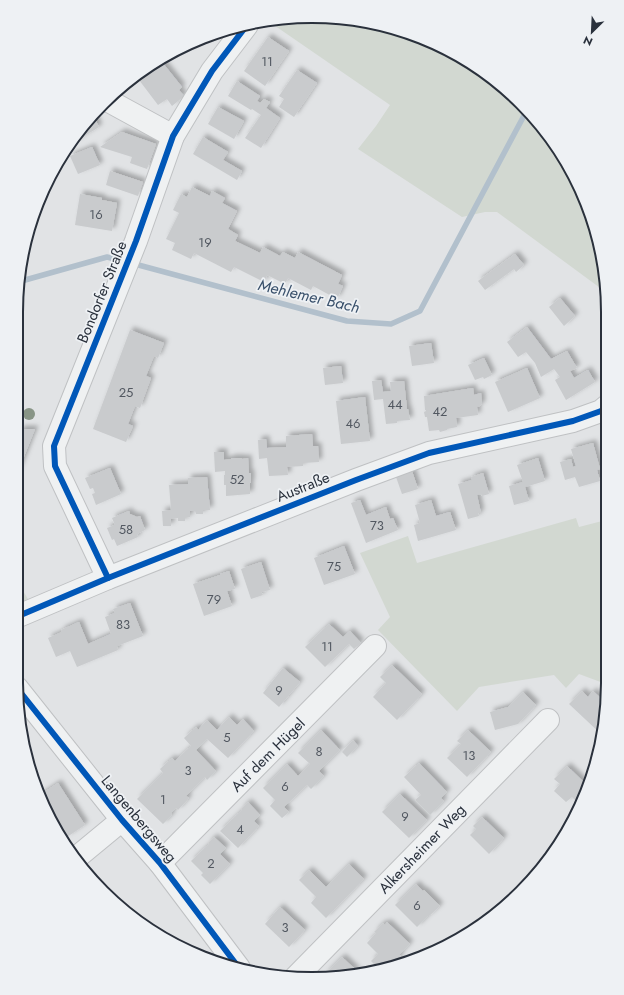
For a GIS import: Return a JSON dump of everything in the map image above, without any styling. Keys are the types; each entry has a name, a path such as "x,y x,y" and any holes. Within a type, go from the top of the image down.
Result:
{"street":[{"name":"Bondorfer Straße","path":"108,578 55,466 54,446 136,241 173,136 212,71 242,32"},
{"path":"113,103 173,136"},
{"name":"Austraße","path":"23,614 108,578 356,480 429,453 574,421 601,410"},
{"name":"Auf dem Hügel","path":"160,864 375,646"},
{"name":"Langenbergsweg","path":"24,696 122,820 160,864 234,961"},
{"name":"Alkersheimer Weg","path":"301,971 548,720"},
{"path":"80,855 122,820"}],"shaded area":[{"path":"312,23 350,25 405,38 440,53 456,62 473,72 503,95 529,121 541,136 552,151 571,184 586,219 591,237 599,274 600,288 497,212 485,212 462,217 358,149 390,105 274,25"},
{"path":"576,518 579,527 601,521 601,682 579,674 566,688 554,675 479,687 457,711 378,630 390,617 360,553 408,536 417,563"},
{"path":"23,591 28,599 23,601"}],"building":[{"path":"268,37 289,51 265,86 244,71"},
{"path":"164,64 182,87 179,90 184,96 172,106 167,99 158,105 139,81"},
{"path":"297,70 317,83 294,117 279,107 284,99 279,96"},
{"path":"237,81 260,96 257,101 260,103 264,99 270,102 266,108 280,118 261,148 245,138 261,115 228,96"},
{"path":"218,107 244,121 234,139 208,124"},
{"path":"96,120 99,127 82,138"},
{"path":"122,132 156,144 147,169 130,163 132,157 100,147"},
{"path":"203,137 228,152 223,160 242,171 237,180 193,154"},
{"path":"92,147 100,165 78,174 70,156"},
{"path":"110,171 143,182 138,196 106,185"},
{"path":"192,187 210,196 212,191 225,198 222,203 237,211 228,229 238,235 235,241 260,253 263,247 280,256 283,252 295,258 298,252 342,275 338,284 343,286 337,299 313,286 311,290 288,278 285,284 267,275 264,282 234,267 231,272 194,253 191,259 172,250 175,243 166,239 179,213 173,210 181,194 187,197"},
{"path":"80,194 102,198 102,200 117,203 112,231 75,225"},
{"path":"515,254 524,265 516,272 514,269 485,290 478,281"},
{"path":"560,298 575,316 564,326 549,307"},
{"path":"527,327 551,359 567,351 577,368 570,371 574,378 588,370 595,382 566,400 555,380 560,377 554,369 541,377 535,363 526,352 518,357 507,342"},
{"path":"130,330 164,343 158,358 154,356 146,376 151,378 140,408 135,406 128,424 133,426 126,442 93,429"},
{"path":"431,343 434,363 412,366 409,346"},
{"path":"484,358 492,375 484,379 483,377 475,380 468,365"},
{"path":"341,366 343,383 325,385 323,368"},
{"path":"527,368 540,398 508,412 495,382"},
{"path":"381,380 383,392 391,391 390,382 404,381 407,409 410,420 386,424 383,399 374,400 372,381"},
{"path":"473,388 474,395 481,393 482,404 477,407 478,415 456,418 457,427 440,432 439,430 429,431 427,417 425,417 424,412 426,410 424,396"},
{"path":"365,397 370,441 341,444 336,401"},
{"path":"23,429 35,429 23,459"},
{"path":"312,434 313,446 318,446 319,462 303,463 303,466 287,467 288,475 269,476 267,458 259,459 258,440 266,439 267,448 286,447 286,436"},
{"path":"593,443 600,469 597,470 600,481 579,487 575,477 565,480 560,462 571,459 573,467 576,466 571,449"},
{"path":"214,452 224,452 224,460 231,458 248,458 249,473 251,473 250,494 226,496 226,485 224,485 225,471 215,472"},
{"path":"538,458 545,481 525,487 529,501 514,505 509,486 523,482 517,465"},
{"path":"110,468 121,494 96,505 92,494 95,493 93,488 90,489 85,478"},
{"path":"412,471 418,489 402,494 396,477"},
{"path":"483,473 489,494 482,496 481,494 477,495 481,513 478,513 479,516 468,519 458,484 472,480 471,477"},
{"path":"207,477 210,510 203,510 203,514 196,514 195,511 190,511 190,517 185,518 185,521 178,521 178,518 171,519 171,526 163,526 162,511 171,510 169,485 188,484 188,478"},
{"path":"360,500 366,515 386,507 390,519 393,518 398,530 366,543 351,503"},
{"path":"431,500 436,516 450,512 456,530 418,541 414,525 420,523 415,505"},
{"path":"129,511 130,514 137,517 140,516 145,530 137,534 138,537 117,546 114,539 112,540 107,528 115,525 112,518"},
{"path":"344,546 355,574 324,585 314,558"},
{"path":"261,562 270,590 261,592 263,595 251,599 241,569"},
{"path":"229,571 235,589 227,591 232,606 204,616 193,584"},
{"path":"130,603 143,636 117,646 118,650 77,667 70,651 56,657 48,638 79,622 88,644 111,634 105,617 115,613 113,609"},
{"path":"329,624 343,637 350,631 361,643 354,649 349,644 325,667 305,647"},
{"path":"392,665 422,694 397,720 373,697 386,683 380,677"},
{"path":"283,668 300,682 279,707 263,693"},
{"path":"582,691 588,697 593,691 600,698 597,730 569,704"},
{"path":"523,692 536,705 518,724 495,730 490,712 508,707"},
{"path":"229,717 237,725 243,719 254,731 228,758 207,739 196,750 216,771 207,780 205,777 186,796 189,798 178,810 176,808 171,813 172,815 163,824 137,799 163,773 160,769 172,758 175,761 191,746 184,738 196,727 198,730 207,720 217,730"},
{"path":"321,730 340,750 319,771 324,776 311,789 307,785 284,807 289,812 282,818 270,806 275,800 263,788 287,764 298,776 310,764 298,753"},
{"path":"468,730 491,752 467,777 447,758 461,744 457,741"},
{"path":"353,740 358,746 347,757 342,752"},
{"path":"419,763 447,792 441,798 444,801 430,815 415,800 421,795 404,777"},
{"path":"567,766 584,782 576,801 572,797 566,802 554,791 560,784 554,779"},
{"path":"58,783 85,825 67,837 44,792"},
{"path":"400,794 427,820 409,838 382,812"},
{"path":"248,802 260,815 254,821 259,826 238,848 220,831 242,810 241,809"},
{"path":"482,817 504,838 489,854 470,835 476,829 473,826"},
{"path":"214,837 226,848 220,854 230,864 210,884 201,875 203,873 191,861 209,844 208,843"},
{"path":"349,864 364,879 326,918 311,903 316,897 299,880 309,870 326,887"},
{"path":"416,884 440,906 417,927 395,905"},
{"path":"280,907 305,930 289,947 265,924"},
{"path":"387,922 410,944 399,955 401,956 398,959 375,965 371,961 378,954 367,943 376,933 374,932 383,923 385,925"},
{"path":"342,957 355,969 350,970 328,971"}],"waterway":[{"name":"Mehlemer Bach","path":"131,263 347,321 391,324 420,311 524,116"},
{"name":"Mehlemer Bach","path":"25,280 107,257 123,261"}],"cycle path":[{"path":"108,578 55,466 54,446 136,241 173,136 212,71 242,32"},
{"path":"23,614 108,578 356,480 429,453 573,421 601,411"},
{"path":"24,696 122,820 160,863 234,961"}]}
